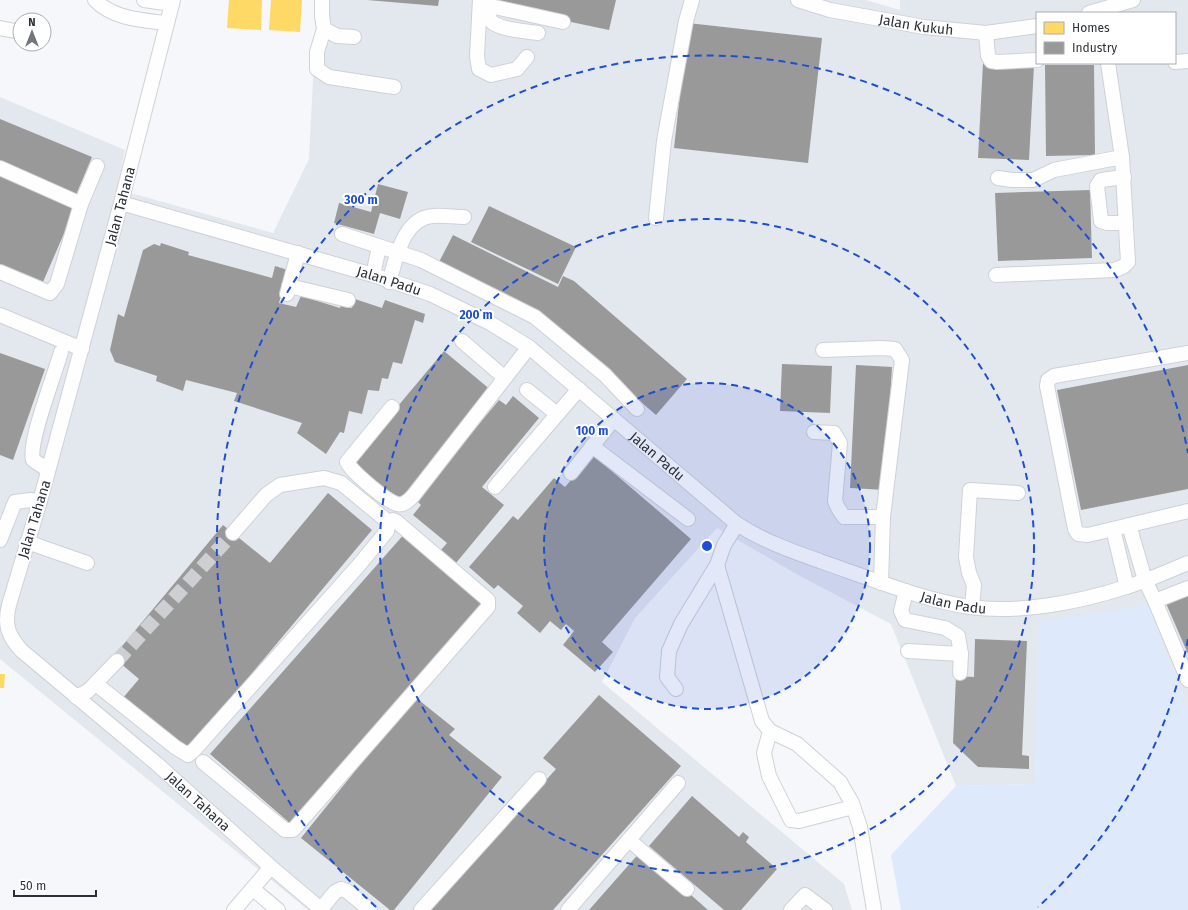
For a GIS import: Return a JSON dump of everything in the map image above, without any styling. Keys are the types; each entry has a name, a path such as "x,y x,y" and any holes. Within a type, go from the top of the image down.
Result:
{"street":[{"path":"95,0 121,16 166,23"},
{"path":"144,0 172,2"},
{"path":"322,0 324,29 317,52 317,69 329,77 394,87"},
{"path":"656,218 664,141 686,21 692,0"},
{"name":"Jalan Kukuh","path":"798,0 838,12 924,27 986,33 1036,26"},
{"path":"1103,11 1133,0"},
{"name":"Jalan Tahana","path":"172,2 82,349 8,612 8,632 13,641 22,651 157,764 321,910"},
{"path":"484,2 563,22"},
{"path":"484,2 491,21 500,27 538,34"},
{"path":"484,2 477,56 479,69 490,75 518,69 527,57"},
{"path":"0,28 12,30"},
{"path":"324,29 337,36 354,37"},
{"path":"986,33 988,56 990,61 1036,60"},
{"path":"1176,62 1188,61"},
{"path":"996,275 1115,270 1124,266 1128,262 1122,157 1108,64"},
{"path":"998,178 1033,180 1054,170 1122,157"},
{"path":"0,272 50,293 57,284 81,204 97,166"},
{"path":"0,168 81,204"},
{"path":"1124,177 1101,180 1097,186 1101,221 1107,223 1126,223"},
{"name":"Jalan Padu","path":"121,203 373,275 389,282 430,294 490,323 530,347 736,524 750,533 784,548 881,583 949,603 972,607 999,608 1040,605 1075,600 1127,587 1188,562"},
{"path":"389,282 405,236 415,224 432,216 464,218"},
{"path":"342,234 421,260 536,317 605,375 637,409"},
{"path":"373,275 379,247"},
{"path":"298,253 288,290 348,300"},
{"path":"0,315 82,349"},
{"path":"462,341 505,378"},
{"path":"392,407 347,462 385,498 398,504 406,503 413,496 530,347"},
{"path":"823,350 895,349 902,360 883,517 881,583"},
{"path":"48,470 33,460 31,454 61,352"},
{"path":"1188,353 1054,376 1047,383 1076,532 1084,536 1188,511"},
{"path":"495,487 579,389"},
{"path":"527,390 557,414"},
{"path":"571,473 614,419"},
{"path":"814,432 834,433 840,443 835,501 844,517 883,517"},
{"path":"592,446 688,518"},
{"path":"234,533 266,495 280,485 324,478 341,483 388,522"},
{"path":"972,607 974,585 968,574 966,557 970,490 1018,493"},
{"path":"0,540 15,502 30,500 40,501"},
{"path":"203,762 285,830 293,830 488,607 488,600 397,522 393,520 388,522"},
{"path":"96,684 174,747 188,755 359,565 387,531 388,522"},
{"path":"676,689 667,676 669,651 681,624 717,565 724,545 736,524"},
{"path":"1129,525 1145,580 1188,680"},
{"path":"1113,529 1127,587"},
{"path":"27,542 87,563"},
{"path":"717,565 762,721 770,731 797,744 816,759 840,782 853,807 860,827 874,910"},
{"path":"1155,601 1188,588"},
{"path":"906,591 901,610 905,620 945,628 958,636 961,654 960,673"},
{"path":"908,651 961,654"},
{"path":"76,697 88,691 96,684 117,661"},
{"path":"770,731 764,753 769,776 791,820 799,821 853,807"},
{"path":"421,910 539,779"},
{"path":"568,910 678,783"},
{"path":"629,840 687,889"},
{"path":"234,910 271,867"},
{"path":"253,889 278,910"},
{"path":"321,910 335,892 341,890 347,891 370,910"},
{"path":"791,910 805,895 824,910"}],"shaded area":[{"path":"317,0 866,0 900,10 900,0 1188,0 1188,710 1148,606 1040,622 1035,784 956,786 891,624 800,576 717,528 635,618 602,682 844,884 852,910 308,910 0,659 0,97 125,150 117,189 273,233 309,159"},
{"path":"1148,605 1188,710 1188,910 901,910 891,855 956,786 1035,784 1039,622"}],"building: Homes":[{"path":"229,0 262,0 261,30 227,28"},
{"path":"271,0 302,0 300,32 269,30"},
{"path":"0,674 5,674 4,688 0,688"}],"building: Industry":[{"path":"367,0 439,0 438,6"},
{"path":"491,0 616,0 609,30 490,5"},
{"path":"688,23 822,38 808,163 674,148"},
{"path":"983,63 1034,65 1029,160 978,158"},
{"path":"1045,65 1094,65 1095,155 1046,156"},
{"path":"0,119 92,157 76,195 0,164"},
{"path":"0,175 75,208 43,282 0,264"},
{"path":"378,184 408,192 400,219 380,213 374,234 334,223 339,203 371,212"},
{"path":"1090,190 1092,258 998,261 995,193"},
{"path":"489,206 576,247 558,284 471,242"},
{"path":"453,235 558,287 563,276 574,281 687,379 656,415 567,338 438,264"},
{"path":"161,243 189,252 188,255 272,278 275,266 288,270 279,303 296,307 301,296 340,308 341,305 352,308 355,299 382,308 385,300 425,314 423,323 415,320 402,364 393,362 388,379 382,378 379,391 368,390 362,414 349,411 344,433 340,432 326,454 297,433 302,423 234,401 237,393 186,380 183,391 156,381 157,376 115,362 110,350 118,314 124,317 143,250 154,244 160,246"},
{"path":"444,351 492,391 400,501 352,461"},
{"path":"0,353 45,369 13,460 0,455"},
{"path":"782,364 832,366 830,413 780,411"},
{"path":"856,365 892,367 885,490 850,488"},
{"path":"1188,365 1188,489 1081,510 1057,390"},
{"path":"513,396 539,418 482,487 504,505 456,563 441,550 447,543 413,515 421,505 416,500 499,400 506,405"},
{"path":"593,455 691,539 602,642 613,652 595,672 563,645 574,631 566,624 561,630 550,621 540,633 517,613 523,606 498,585 494,589 469,567 513,516 518,520 554,478 565,487"},
{"path":"328,493 372,530 186,752 122,699 139,679 113,657 223,525 270,563"},
{"path":"406,532 488,603 292,825 210,754"},
{"path":"1188,591 1188,654 1165,601"},
{"path":"975,639 1027,641 1022,755 1029,756 1029,769 978,767 953,743 956,676 974,677"},
{"path":"599,695 681,766 553,910 430,910 556,769 543,758"},
{"path":"415,697 455,729 449,735 502,777 394,910 390,910 301,838"},
{"path":"692,796 739,837 743,832 749,837 746,842 777,869 741,910 724,910 649,846"},
{"path":"641,851 708,910 589,910"}],"tunnel":[{"path":"117,661 233,533"}]}
